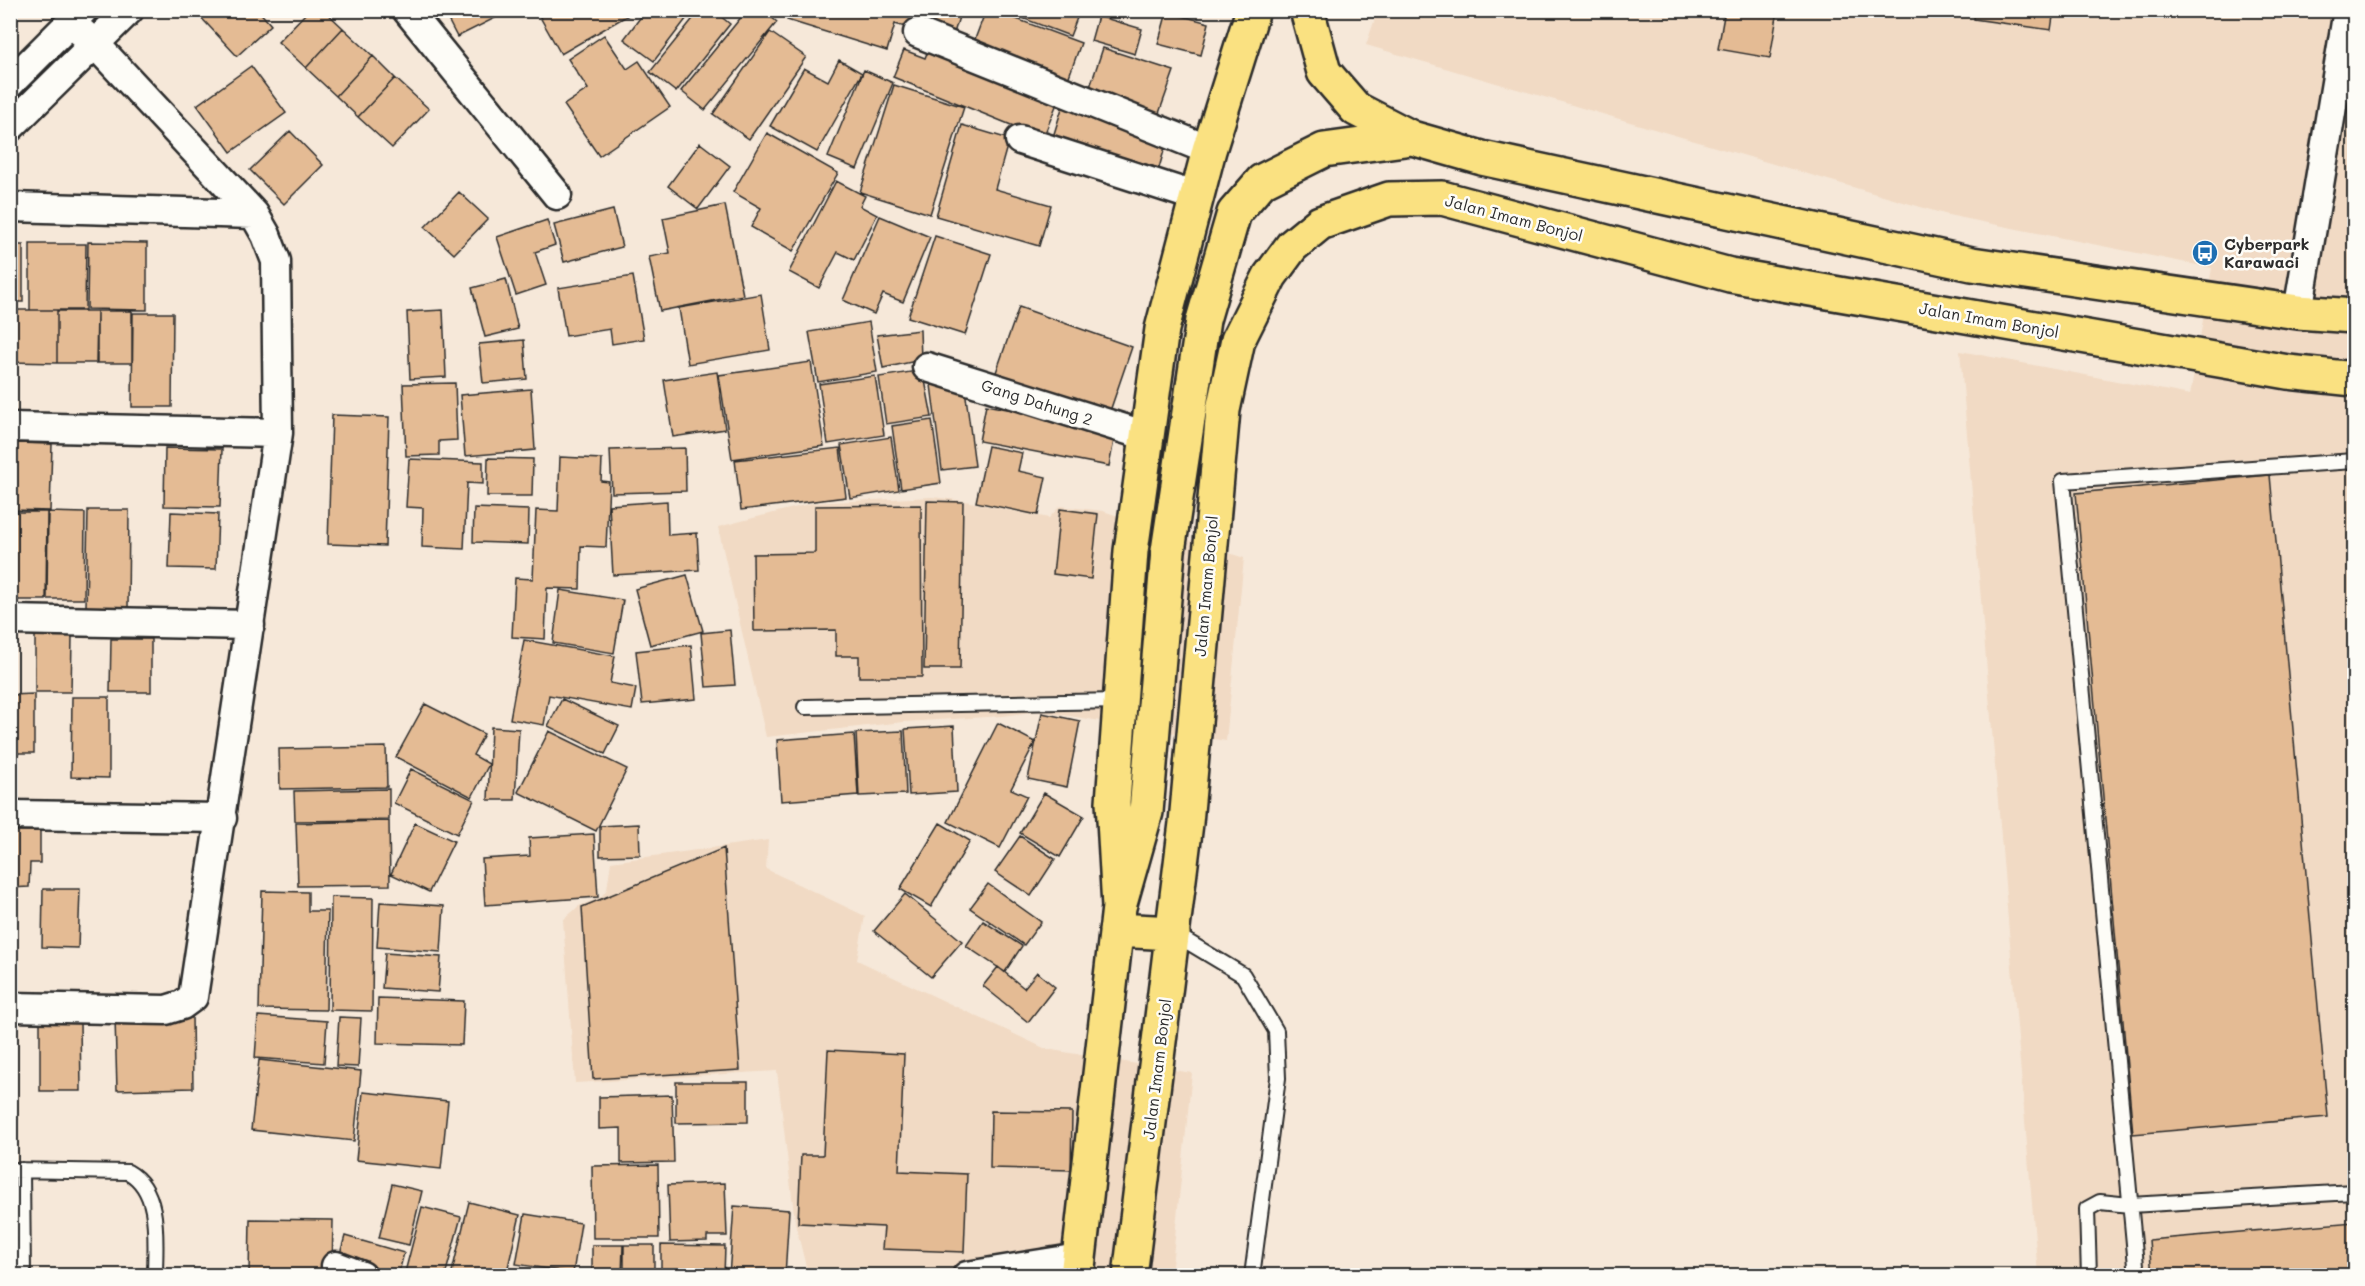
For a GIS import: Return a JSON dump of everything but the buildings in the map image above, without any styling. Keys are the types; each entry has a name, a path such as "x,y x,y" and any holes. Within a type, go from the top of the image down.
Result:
{"main road":[{"path":"1078,1267 1099,1102 1117,918 1113,802 1131,551 1162,329 1209,150 1253,10"},
{"path":"1307,10 1324,72 1356,109 1412,138 1482,158 1972,264 2298,312 2355,316"},
{"path":"1117,918 1146,812 1168,552 1203,321 1234,213 1262,181 1323,150 1412,138"},
{"name":"Jalan Imam Bonjol","path":"1130,1275 1186,823 1223,410 1238,340 1270,276 1292,246 1320,223 1389,199 1442,198 1730,275 2288,372 2355,379"},
{"path":"1117,918 1173,933"}],"street":[{"path":"10,127 129,10"},
{"path":"406,10 557,195"},
{"path":"2298,312 2348,10"},
{"path":"10,83 77,17 95,44 254,214 266,235 276,261 278,434 222,818 193,996 182,1005 166,1010 10,1007"},
{"path":"918,33 1209,150"},
{"path":"1020,140 1197,197"},
{"path":"10,207 254,214"},
{"name":"Gang Dahung 2","path":"927,367 1148,436"},
{"path":"10,427 278,434"},
{"path":"10,620 250,625"},
{"path":"10,815 222,818"},
{"path":"968,1275 1078,1267"}],"lane":[{"path":"2136,1275 2063,481 2355,461"},
{"path":"805,707 1120,701"},
{"path":"1173,933 1243,975 1276,1031 1278,1078 1252,1275"},
{"path":"23,1275 16,1170 128,1172 138,1178 149,1194 155,1232 155,1275"},
{"path":"2089,1275 2086,1209 2100,1202 2130,1205 2355,1192"}],"shaded area":[{"path":"1378,10 2354,11 2354,1275 2038,1275 1960,351 2190,395 2212,268 1948,215 1366,45"},
{"path":"932,497 965,501 1049,518 1060,506 1103,511 1244,558 1226,741 1038,711 1003,716 904,722 766,737 718,527 813,503"},
{"path":"768,840 766,869 865,916 857,960 1046,1049 1192,1073 1171,1275 808,1275 795,1222 777,1071 575,1083 563,920 579,906 601,897 607,889 611,862"}],"place":[{"name":"Cyberpark Karawaci","path":"2205,253"}]}
